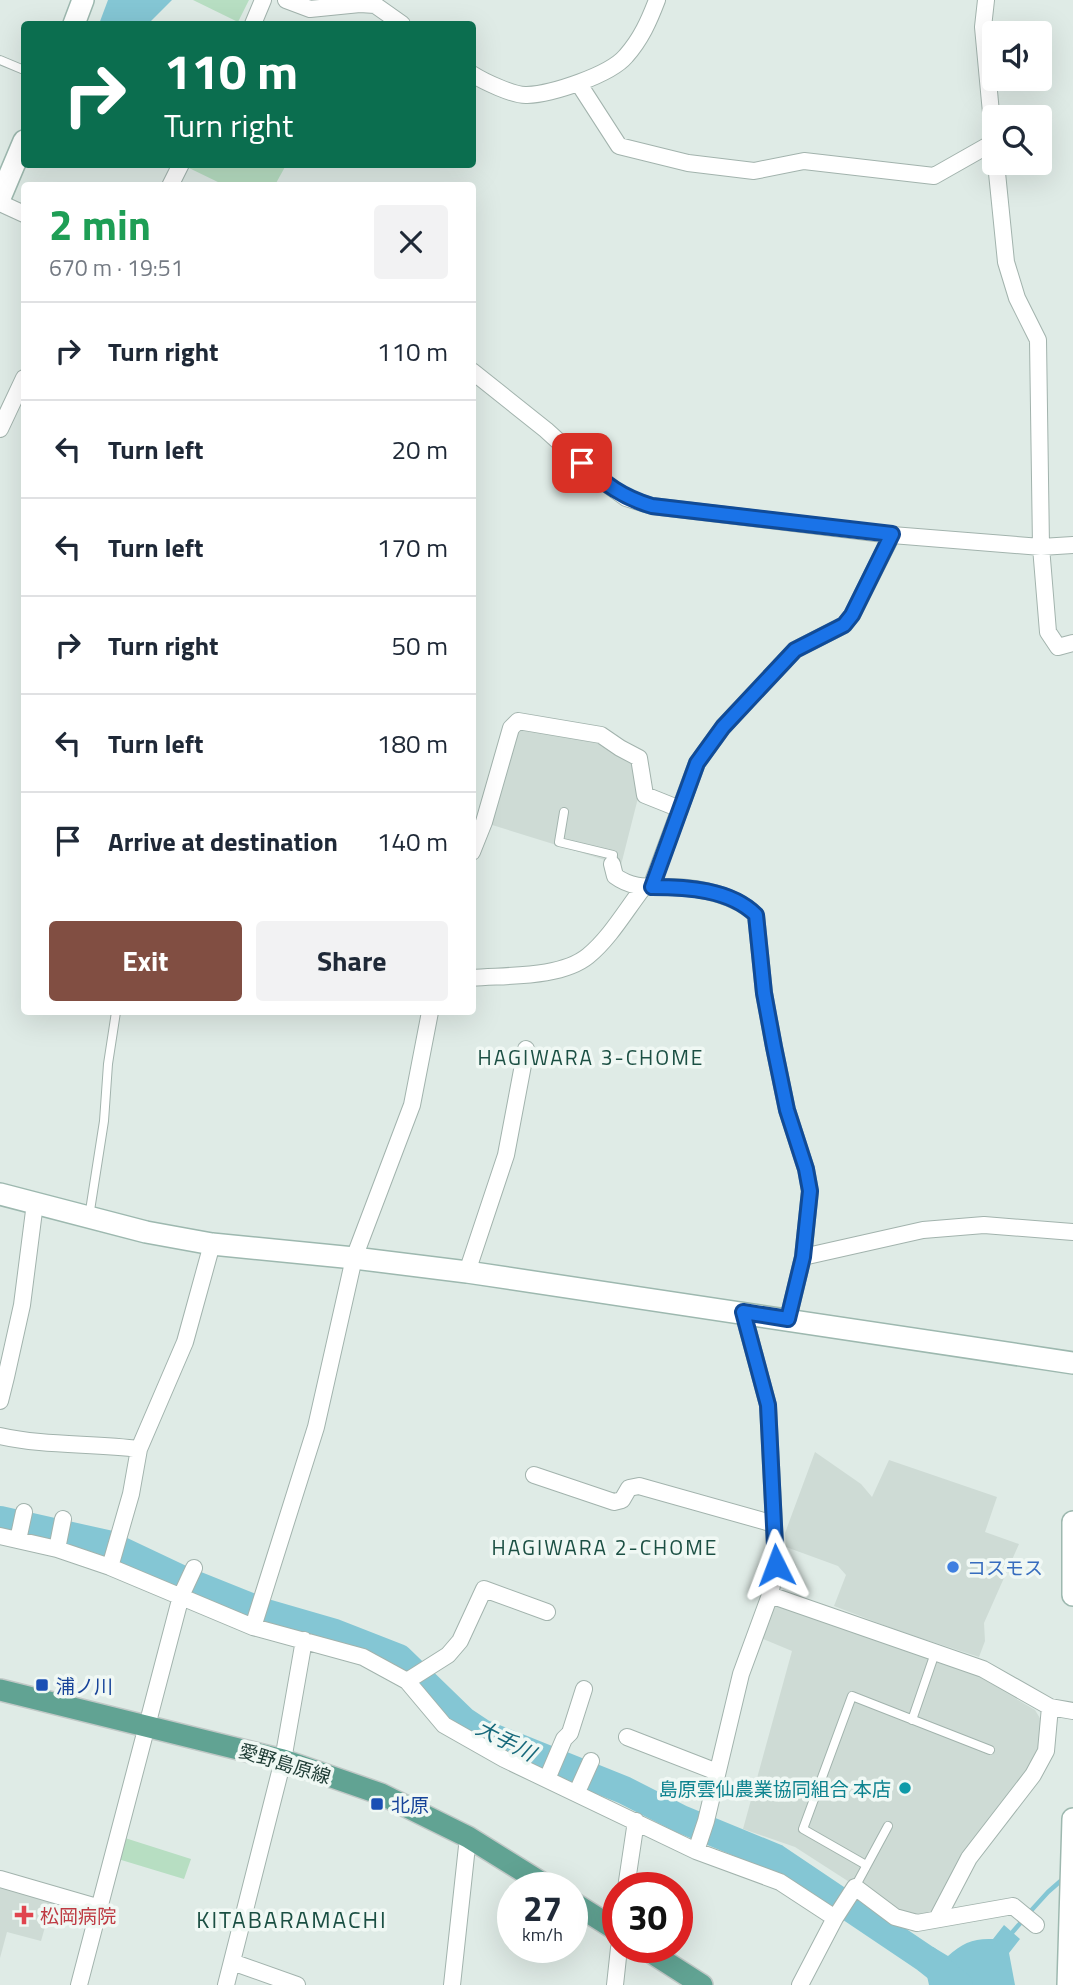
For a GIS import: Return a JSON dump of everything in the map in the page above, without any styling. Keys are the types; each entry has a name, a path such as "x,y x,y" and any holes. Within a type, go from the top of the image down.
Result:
{"main road":[{"name":"愛野島原線","path":"0,1690 282,1760 381,1794 468,1837 524,1872"},
{"path":"668,1963 702,1985"}],"street":[{"path":"75,21 83,0"},
{"path":"254,21 263,0"},
{"path":"286,0 310,9 377,3 398,21"},
{"path":"476,76 525,96 579,84 624,59 646,29 657,0"},
{"path":"986,0 983,27 990,105"},
{"path":"579,84 620,146 688,163 754,171 804,161 934,176 982,150"},
{"path":"21,148 0,201 21,212"},
{"path":"997,175 1006,262 1017,298 1038,340 1041,547 1048,632 1058,647 1073,643"},
{"path":"476,374 546,430 601,480 626,498 652,506 892,534 1041,547 1073,545"},
{"path":"0,427 21,384"},
{"path":"476,978 557,971 586,958 598,947 647,887 697,763 723,727 795,650 844,625 852,615 892,534"},
{"path":"476,842 511,728 518,721 606,737 639,758 645,795 680,809"},
{"path":"612,864 615,876 622,881 647,887 677,887 723,896 748,907 756,915 764,993 776,1059 810,1191 803,1257 788,1319"},
{"path":"254,1625 316,1427 354,1258 412,1105 429,1015"},
{"path":"467,1272 506,1155 526,1049"},
{"path":"0,1194 146,1232 212,1244 467,1272 1073,1363"},
{"path":"0,1401 3,1376 22,1305 35,1203"},
{"path":"803,1257 923,1230 984,1225 1073,1233"},
{"path":"111,1564 131,1494 139,1449 185,1342 212,1244"},
{"path":"697,1849 741,1674 770,1595 776,1565 768,1405 743,1312"},
{"path":"0,1436 52,1443 139,1449"},
{"path":"534,1475 614,1502 622,1500 629,1488 639,1486 774,1524"},
{"path":"18,1537 24,1513"},
{"path":"57,1546 62,1521"},
{"path":"1073,1522 1073,1595"},
{"path":"0,1536 18,1537 57,1546 111,1564 254,1625 363,1657 408,1679 444,1725 504,1759 549,1775 636,1821 780,1882 837,1916"},
{"path":"79,1985 182,1593 193,1570"},
{"path":"408,1679 448,1655 460,1641 484,1589 547,1612"},
{"path":"770,1595 983,1669 1050,1707 1073,1711"},
{"path":"226,1985 282,1760 304,1640"},
{"path":"549,1775 564,1739 570,1733 584,1689"},
{"path":"937,1919 968,1858 1033,1774 1046,1751 1050,1707"},
{"path":"627,1737 717,1772"},
{"path":"578,1789 590,1763"},
{"path":"1068,1985 1073,1819"},
{"path":"628,1872 636,1821"},
{"path":"452,1985 468,1837"},
{"path":"0,1879 100,1908"},
{"path":"800,1985 852,1891 895,1917 917,1923 1013,1906 1036,1925"},
{"path":"232,1962 297,1985"},
{"path":"615,1985 617,1963"}],"lane":[{"path":"0,60 21,69"},
{"path":"564,811 559,842 613,855 612,864"},
{"path":"88,1218 104,1121 108,1064 116,1015"},
{"path":"912,1720 936,1653"},
{"path":"866,1865 803,1829 852,1696 990,1750"},
{"path":"852,1891 888,1826"}],"shaded area":[{"path":"518,729 604,742 638,767 638,798 621,865 489,824"},
{"path":"815,1452 861,1484 872,1497 889,1460 997,1497 985,1532 1019,1544 984,1623 985,1641 979,1657 834,1606 846,1575 838,1566 786,1547 785,1533"},
{"path":"781,1603 968,1670 1035,1710 1041,1720 1040,1752 961,1860 935,1914 922,1918 899,1914 795,1847 743,1829 792,1651 756,1636 772,1606"},
{"name":"松岡病院","path":"0,1885 53,1899 41,1941 7,1932 0,1958"}],"green space":[{"path":"193,0 249,0 238,21"},
{"path":"189,168 284,168 277,182 218,182"},
{"path":"125,1838 191,1859 184,1879 118,1859"}],"water":[{"path":"108,0 172,0 151,21 100,21"},
{"path":"1004,1925 1020,1939 1009,1953 1015,1985 929,1985 927,1976 918,1970 933,1947 948,1956 969,1942 993,1939"}],"waterway":[{"name":"大手川","path":"0,1520 107,1544 181,1579 266,1613 335,1633 399,1658 464,1721 482,1733 624,1790 681,1819 776,1858 926,1959 959,1985"},
{"name":"大手川","path":"1028,1914 1064,1878"},
{"name":"大手川","path":"1010,1935 1023,1920"}],"place":[{"name":"コスモス","path":"953,1567"},
{"name":"浦ノ川","path":"42,1685"},
{"name":"島原雲仙農業協同組合 本店","path":"905,1788"},
{"name":"北原","path":"377,1804"},
{"name":"松岡病院","path":"24,1915"}],"district":[{"name":"HAGIWARA 3-CHOME","path":"591,1057"},
{"name":"HAGIWARA 2-CHOME","path":"605,1547"},
{"name":"KITABARAMACHI","path":"292,1919"}],"route":[{"path":"582,463 626,498 652,506 892,534 852,615 844,625 795,650 723,727 697,763 652,887 677,887 723,896 736,900 756,915 764,993 774,1047 787,1110 806,1169 810,1191 809,1214 803,1257 788,1319 743,1312 768,1405 776,1565"}]}
